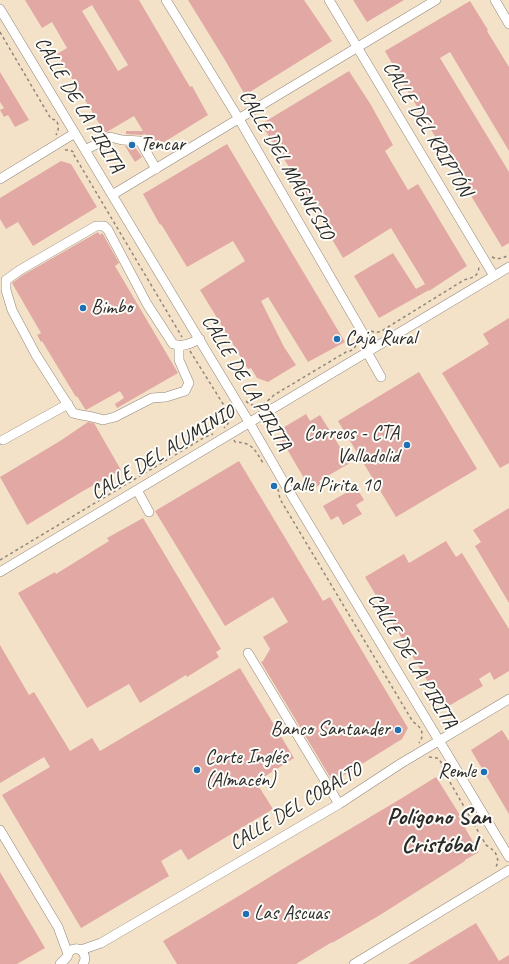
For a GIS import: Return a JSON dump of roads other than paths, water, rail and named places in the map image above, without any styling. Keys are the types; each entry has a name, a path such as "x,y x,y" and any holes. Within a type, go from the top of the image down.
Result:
{"street":[{"name":"CALLE DEL MAGNESIO","path":"166,0 239,119 370,350 381,377"},
{"name":"CALLE DEL KRIPTÓN","path":"329,0 494,276"},
{"path":"112,194 436,0"},
{"path":"495,0 509,24"},
{"name":"CALLE DE LA PIRITA","path":"0,9 200,339 283,481 509,857"},
{"path":"0,179 75,133"},
{"path":"85,150 110,137 122,140 140,141 156,169"},
{"path":"183,345 180,360 189,383 185,391 166,397 152,398 115,417 102,420 96,417 73,413 36,355 12,310 6,290 6,280 20,270 96,226 104,226 108,230 147,304 173,344 183,345 200,339"},
{"name":"CALLE DEL ALUMINIO","path":"0,572 509,267"},
{"path":"3,440 68,404"},
{"path":"137,490 149,512"},
{"path":"248,653 338,804"},
{"name":"CALLE DEL COBALTO","path":"68,958 72,950 83,957 101,943 338,804 439,740 509,699"},
{"path":"0,830 58,927 83,957"},
{"path":"354,964 509,870"},
{"path":"58,927 68,958 60,964"}],"place":[{"name":"Tencar","path":"132,145"},
{"name":"Bimbo","path":"83,308"},
{"name":"Caja Rural","path":"337,339"},
{"name":"Correos - CTA Valladolid","path":"407,445"},
{"name":"Calle Pirita 10","path":"274,486"},
{"name":"Banco Santander","path":"398,730"},
{"name":"Corte Inglés (Almacén)","path":"197,770"},
{"name":"Remle","path":"484,772"},
{"name":"Las Ascuas","path":"246,914"}],"district":[{"name":"Polígono San Cristóbal","path":"439,832"}]}
